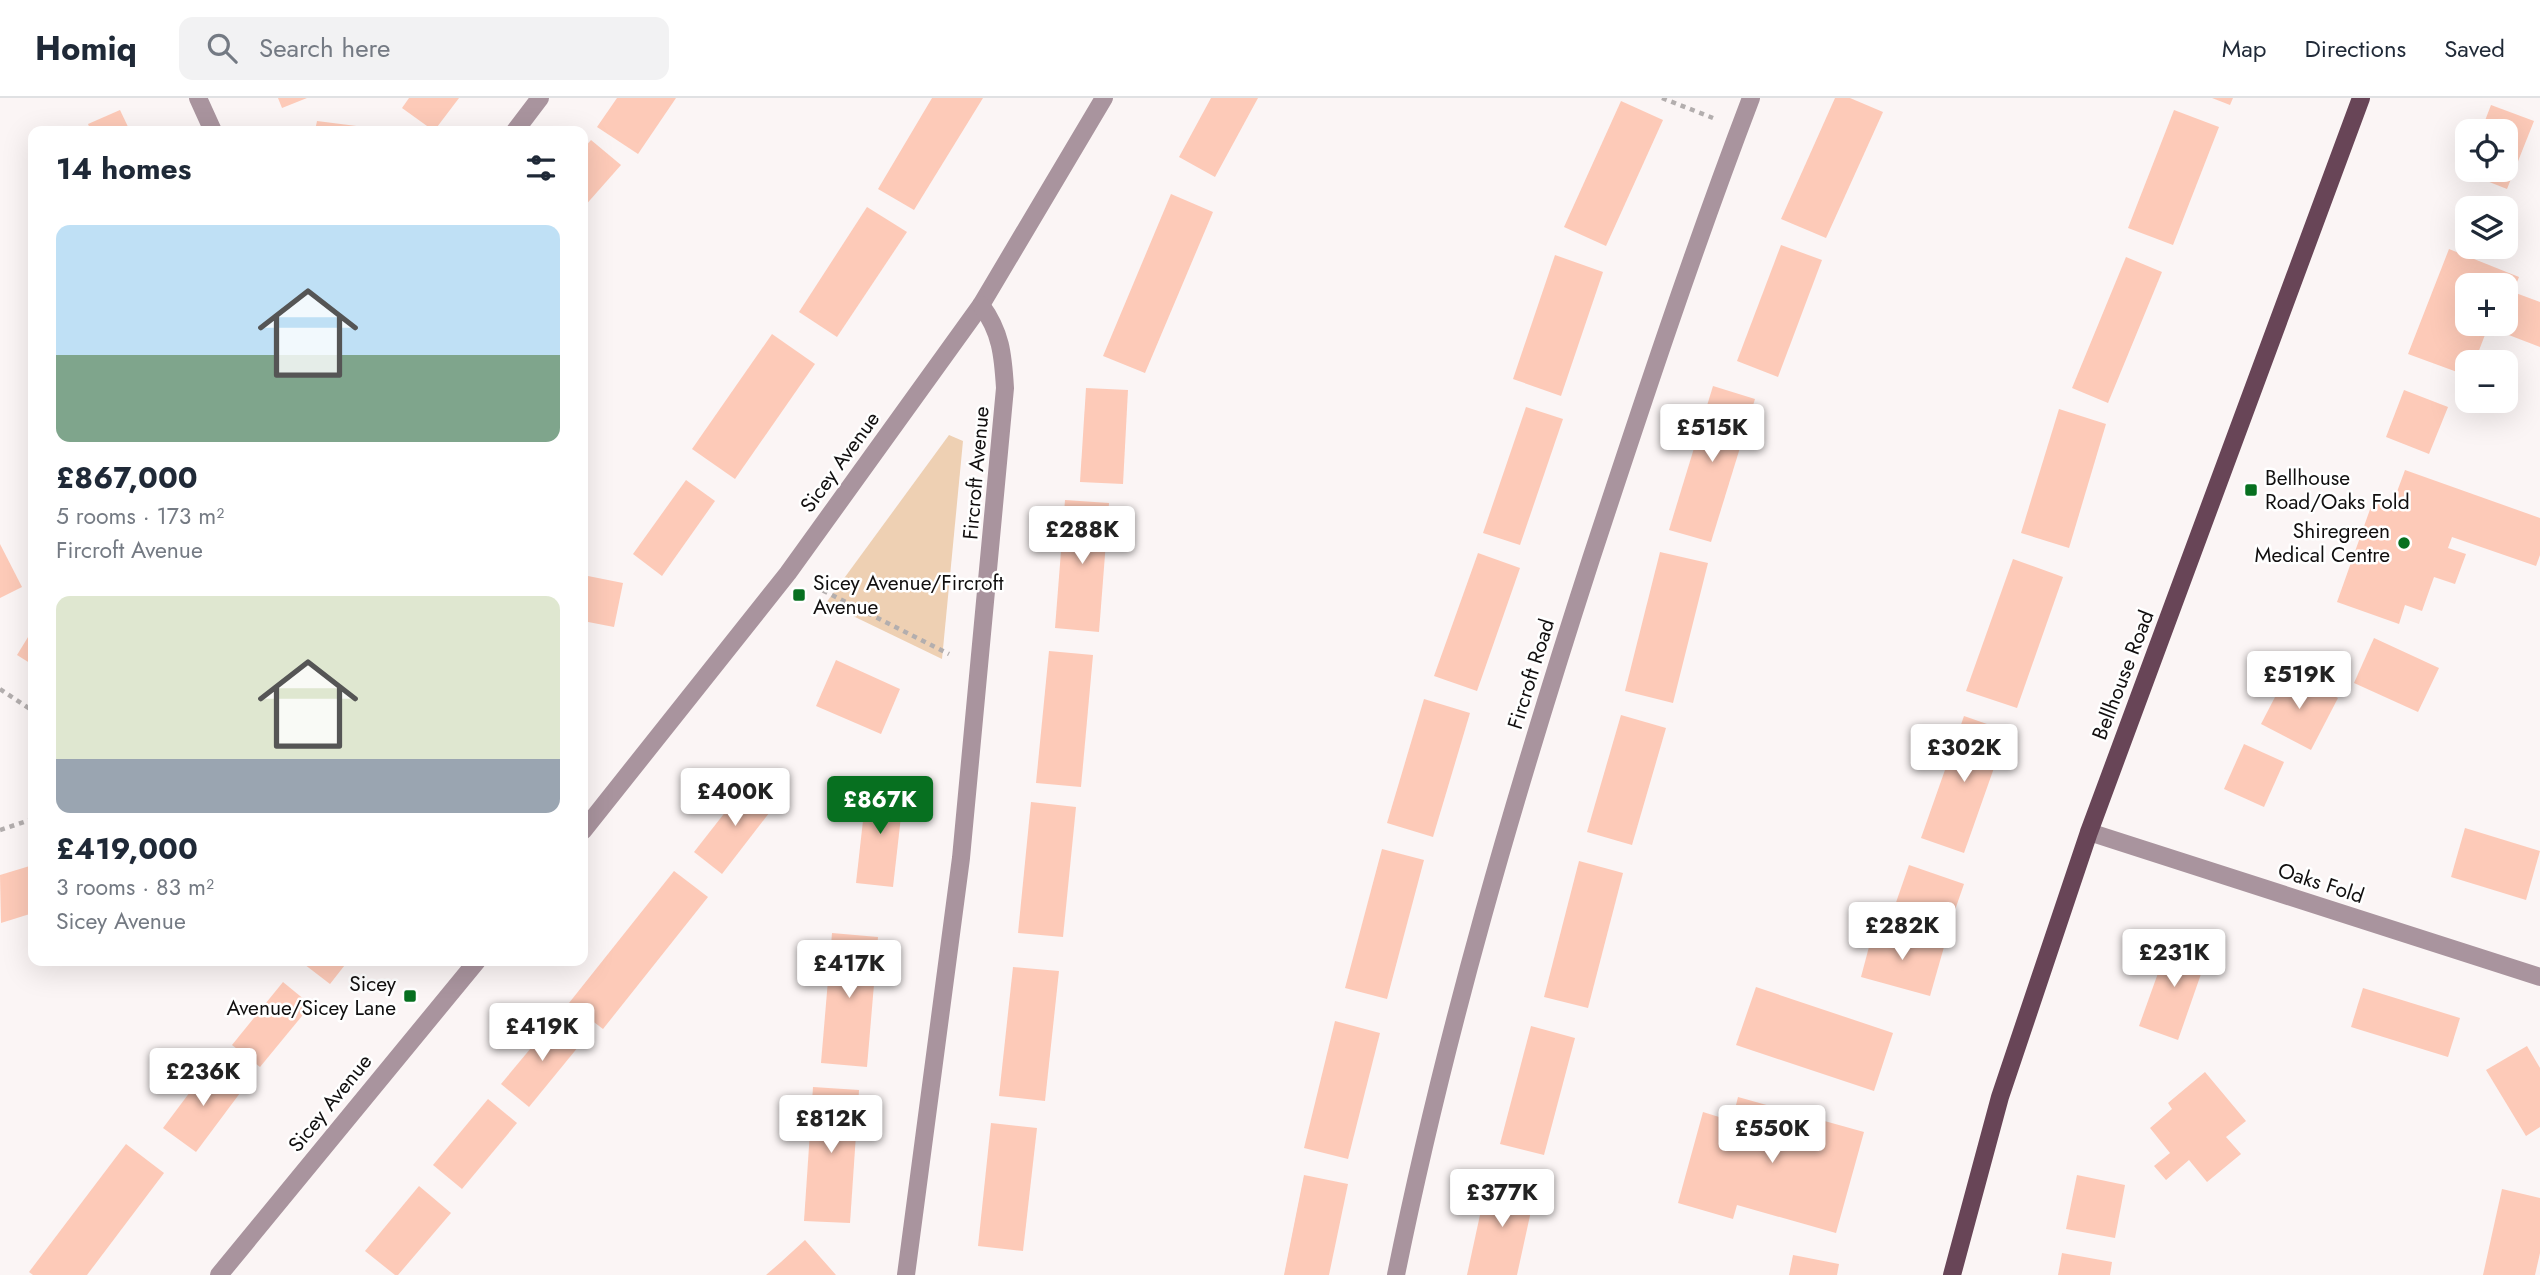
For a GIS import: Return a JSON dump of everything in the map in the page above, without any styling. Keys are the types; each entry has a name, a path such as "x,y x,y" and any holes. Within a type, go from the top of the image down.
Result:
{"main road":[{"name":"Bellhouse Road","path":"1952,1275 2000,1097 2089,832 2361,98"}],"street":[{"path":"198,98 211,126"},
{"path":"519,126 540,98"},
{"name":"Sicey Avenue","path":"588,824 788,573 981,305 1104,98"},
{"name":"Fircroft Road","path":"1396,1275 1475,946 1546,702 1686,268 1751,98"},
{"name":"Fircroft Avenue","path":"906,1275 961,858 1005,388 1002,343 995,324 981,305"},
{"name":"Oaks Fold","path":"2089,832 2540,977"},
{"name":"Sicey Avenue","path":"219,1275 473,966"}],"path":[{"path":"1662,98 1740,128"},
{"path":"788,573 944,653 981,662"},
{"path":"0,689 28,707"},
{"path":"0,830 28,821"}],"shaded area":[{"path":"949,435 963,441 942,659 826,603"}],"building":[{"path":"278,98 307,98 282,108"},
{"path":"409,98 459,98 438,126 427,126 402,108"},
{"path":"617,98 676,98 638,154 597,127"},
{"path":"932,98 983,98 914,210 878,189"},
{"path":"1211,98 1258,98 1215,177 1179,157"},
{"path":"1835,98 1850,98 1883,112 1826,238 1781,219"},
{"path":"2212,98 2233,98 2230,105"},
{"path":"1621,101 1663,120 1606,246 1564,227"},
{"path":"2491,105 2534,121 2518,161 2518,119 2486,119"},
{"path":"120,110 128,126 89,126 88,124"},
{"path":"2174,110 2219,127 2173,245 2128,228"},
{"path":"317,121 356,126 316,126"},
{"path":"591,140 621,165 588,202 588,143"},
{"path":"2489,182 2510,182 2507,189"},
{"path":"1171,194 1213,212 1145,373 1103,356"},
{"path":"867,207 907,232 837,337 799,312"},
{"path":"1781,245 1822,260 1778,377 1737,361"},
{"path":"2449,249 2455,251 2455,259 2474,259 2509,273 2455,273 2455,336 2485,336 2479,350 2455,350 2455,371 2408,354"},
{"path":"1555,255 1603,272 1561,396 1513,379"},
{"path":"2126,257 2162,272 2108,403 2072,388"},
{"path":"2518,294 2540,302 2540,347 2511,336 2518,336"},
{"path":"772,334 815,364 735,479 692,449"},
{"path":"1713,386 1755,399 1711,542 1669,530"},
{"path":"1086,388 1128,390 1123,484 1080,482"},
{"path":"2404,390 2448,407 2429,454 2386,437"},
{"path":"1526,407 1563,419 1520,545 1483,533"},
{"path":"2059,409 2106,424 2069,548 2021,533"},
{"name":"Shiregreen Medical Centre","path":"2405,470 2540,518 2540,555 2536,566 2452,537 2448,548 2466,554 2455,584 2434,577 2422,611 2405,605 2399,624 2337,602 2373,501 2391,508"},
{"path":"686,480 715,501 662,576 633,554"},
{"path":"1065,500 1109,503 1099,632 1055,628"},
{"path":"0,544 22,587 0,598"},
{"path":"1660,552 1708,563 1673,703 1625,691"},
{"path":"1478,553 1520,568 1477,691 1434,676"},
{"path":"2013,559 2063,577 2017,708 1966,691"},
{"path":"588,576 623,583 614,627 588,622"},
{"path":"28,637 28,662 17,655"},
{"path":"2374,638 2439,668 2418,712 2354,683"},
{"path":"1049,651 1093,655 1081,787 1036,783"},
{"path":"836,660 900,689 881,734 816,706"},
{"path":"2288,672 2338,698 2311,750 2261,724"},
{"path":"1424,699 1470,713 1433,837 1387,823"},
{"path":"1621,715 1666,728 1632,845 1587,832"},
{"path":"1964,716 2007,731 1964,853 1921,838"},
{"path":"2244,744 2284,762 2264,807 2224,789"},
{"path":"748,783 776,804 722,874 694,852"},
{"path":"867,785 904,790 893,887 856,883"},
{"path":"1031,802 1076,807 1063,937 1018,933"},
{"path":"2465,828 2540,851 2526,900 2451,877"},
{"path":"1382,849 1424,860 1387,999 1345,988"},
{"path":"1579,861 1623,873 1588,1008 1544,997"},
{"path":"1909,865 1964,884 1947,933 1892,914"},
{"path":"28,867 28,915 1,923 0,875"},
{"path":"674,871 708,897 603,1029 569,1003"},
{"path":"1874,928 1944,947 1930,996 1861,977"},
{"path":"832,933 878,937 867,1067 821,1063"},
{"path":"2171,937 2209,951 2178,1040 2139,1026"},
{"path":"307,966 344,966 330,984"},
{"path":"1013,967 1059,971 1045,1101 999,1096"},
{"path":"283,982 311,1005 260,1067 232,1045"},
{"path":"1756,987 1893,1033 1874,1091 1736,1045"},
{"path":"2363,988 2460,1018 2448,1057 2351,1027"},
{"path":"556,1018 583,1041 529,1107 501,1084"},
{"path":"1335,1021 1380,1033 1348,1159 1304,1148"},
{"path":"1531,1026 1575,1038 1544,1155 1500,1144"},
{"path":"2527,1046 2540,1068 2540,1127 2526,1136 2486,1070"},
{"path":"211,1064 243,1089 196,1152 163,1128"},
{"path":"2205,1072 2246,1121 2226,1137 2241,1154 2207,1182 2189,1160 2166,1180 2154,1166 2170,1153 2150,1128 2172,1109 2168,1103"},
{"path":"813,1087 859,1090 850,1223 804,1221"},
{"path":"1738,1097 1864,1132 1836,1233 1737,1205 1733,1219 1678,1203 1703,1112 1732,1121"},
{"path":"488,1099 517,1123 462,1189 433,1165"},
{"path":"991,1123 1037,1128 1023,1251 978,1246"},
{"path":"126,1144 164,1173 87,1275 33,1275 29,1272"},
{"path":"1304,1175 1348,1184 1329,1275 1284,1275"},
{"path":"2077,1175 2125,1185 2115,1238 2066,1229"},
{"path":"1488,1178 1536,1188 1517,1275 1467,1275"},
{"path":"419,1186 451,1213 398,1275 395,1275 365,1251"},
{"path":"2502,1189 2540,1198 2540,1253 2535,1275 2483,1275"},
{"path":"805,1240 836,1275 766,1275 781,1262"},
{"path":"2062,1253 2112,1262 2110,1275 2058,1275"},
{"path":"1793,1255 1839,1264 1837,1275 1789,1275"}],"place":[{"name":"Bellhouse Road/Oaks Fold","path":"2251,490"},
{"name":"Shiregreen Medical Centre","path":"2404,543"},
{"name":"Sicey Avenue/Fircroft Avenue","path":"799,595"},
{"name":"Sicey Avenue/Sicey Lane","path":"410,996"}]}
